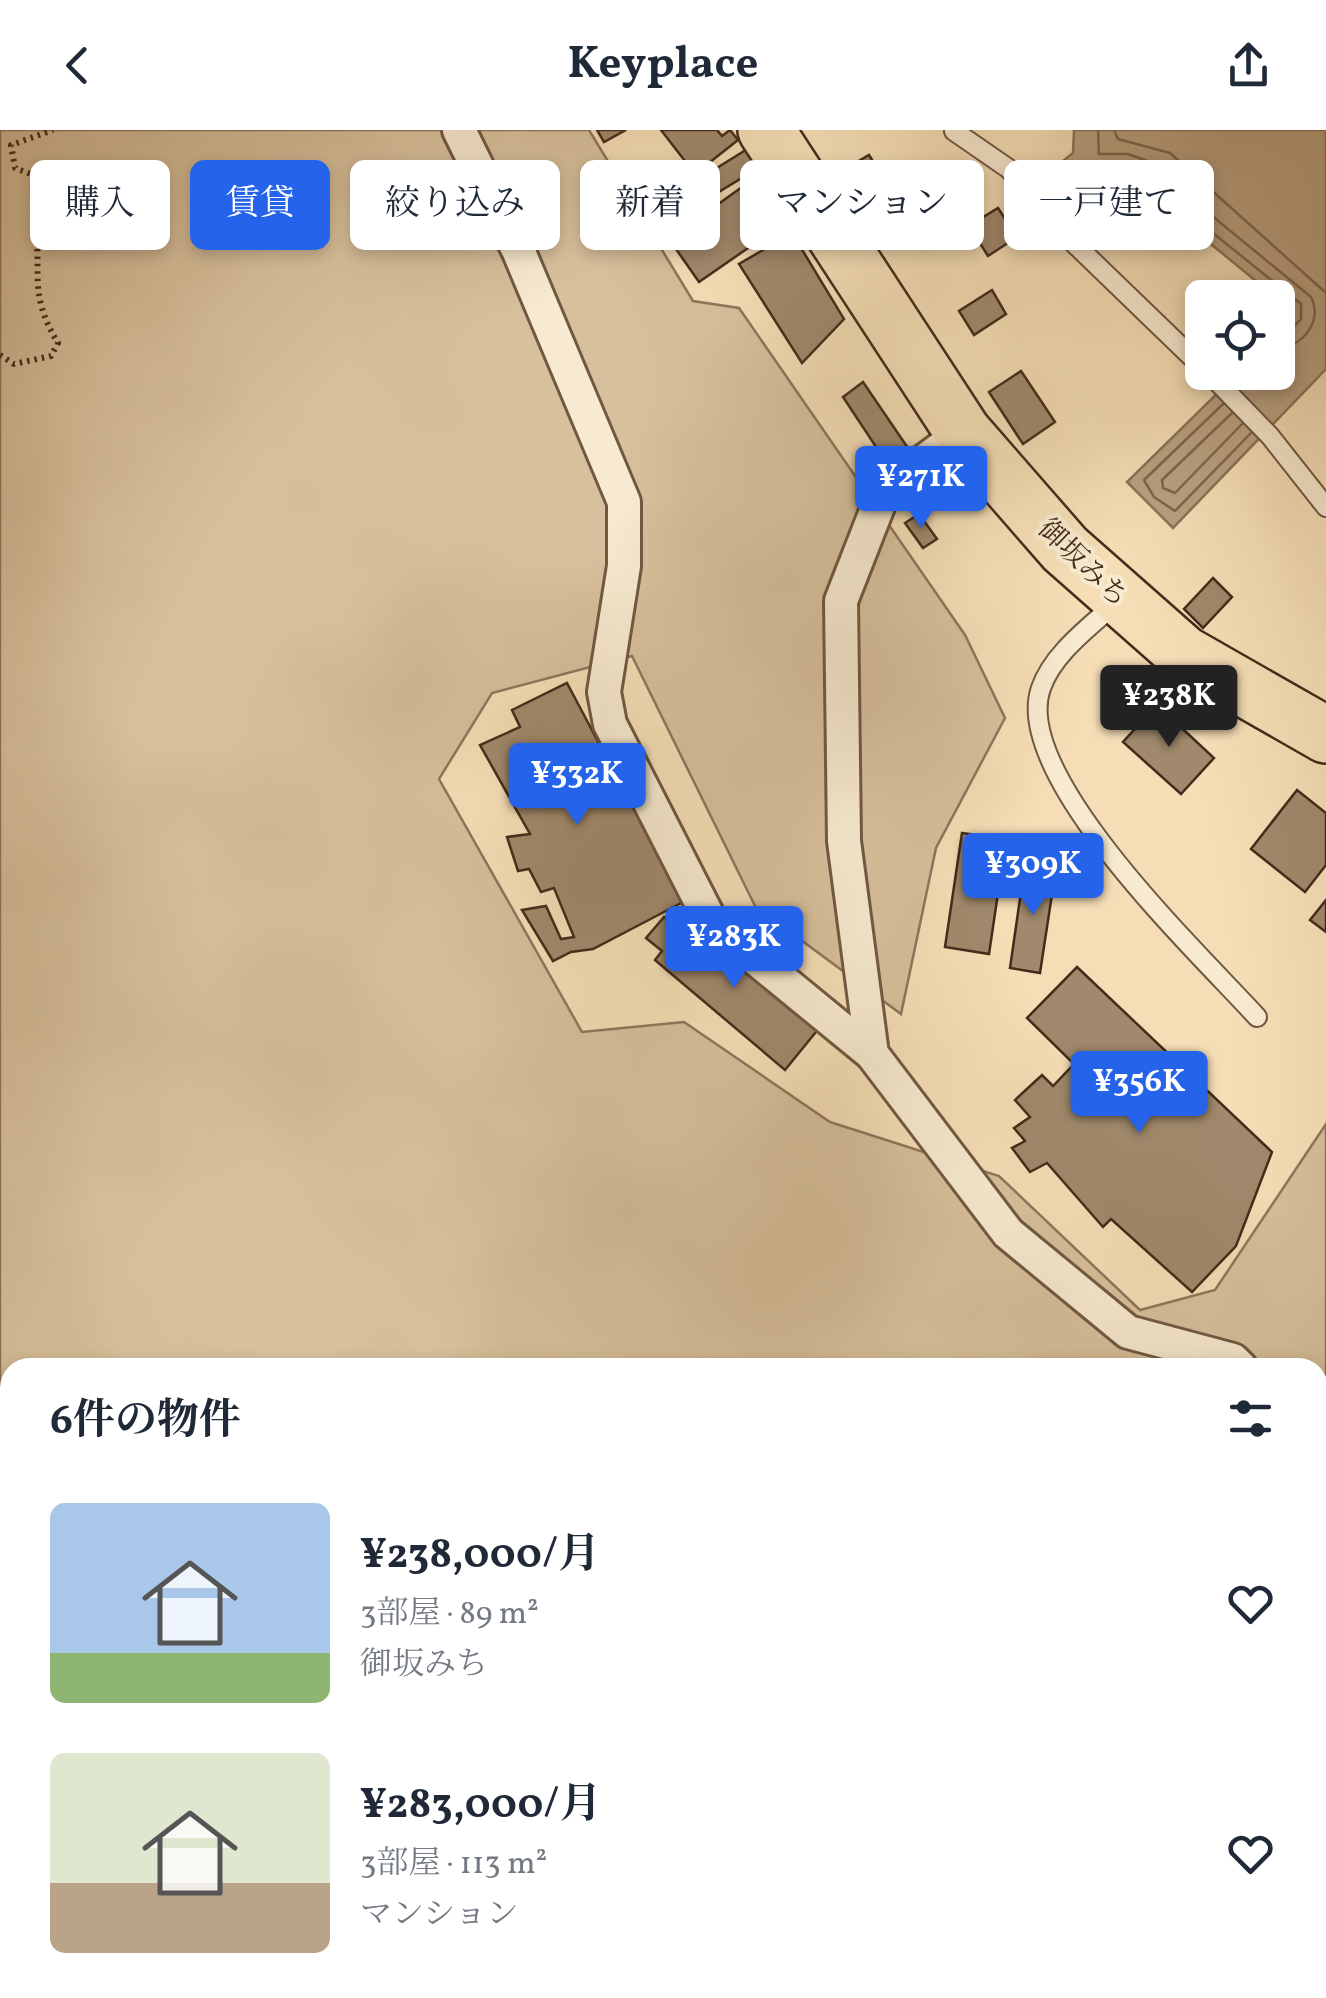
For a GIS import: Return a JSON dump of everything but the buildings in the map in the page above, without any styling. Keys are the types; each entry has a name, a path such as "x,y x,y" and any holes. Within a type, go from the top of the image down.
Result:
{"highway":[{"name":"御坂みち","path":"766,130 963,432 1065,549 1184,654 1326,735"}],"street":[{"path":"459,130 519,252 624,502 624,566 604,692 610,724 711,922 872,1054 1008,1233 1128,1332 1226,1358"},
{"path":"872,1054 844,841 841,601 884,491 963,432"}],"lane":[{"path":"954,131 1009,169 1056,226 1185,350"},
{"path":"1225,390 1270,436 1326,508"},
{"path":"1120,598 1062,653 1040,688 1038,736 1061,786 1098,840 1256,1017"}],"path":[{"path":"0,355 14,364 52,356 58,343 39,311 39,242 33,214 54,202 60,185 15,168 11,145 52,130"}],"shaded area":[{"path":"0,130 589,130 607,160 580,160 580,250 662,250 693,301 739,308 965,635 1005,718 936,848 901,1014 755,906 632,656 492,693 439,779 582,1032 684,1022 830,1122 999,1176 1140,1310 1215,1290 1326,1124 1326,1358 0,1358"}],"water":[{"path":"1074,130 1326,130 1326,369 1173,528 1127,482 1221,390 1295,390 1295,280 1255,280 1214,247 1214,160 1064,160 1073,153"}]}
